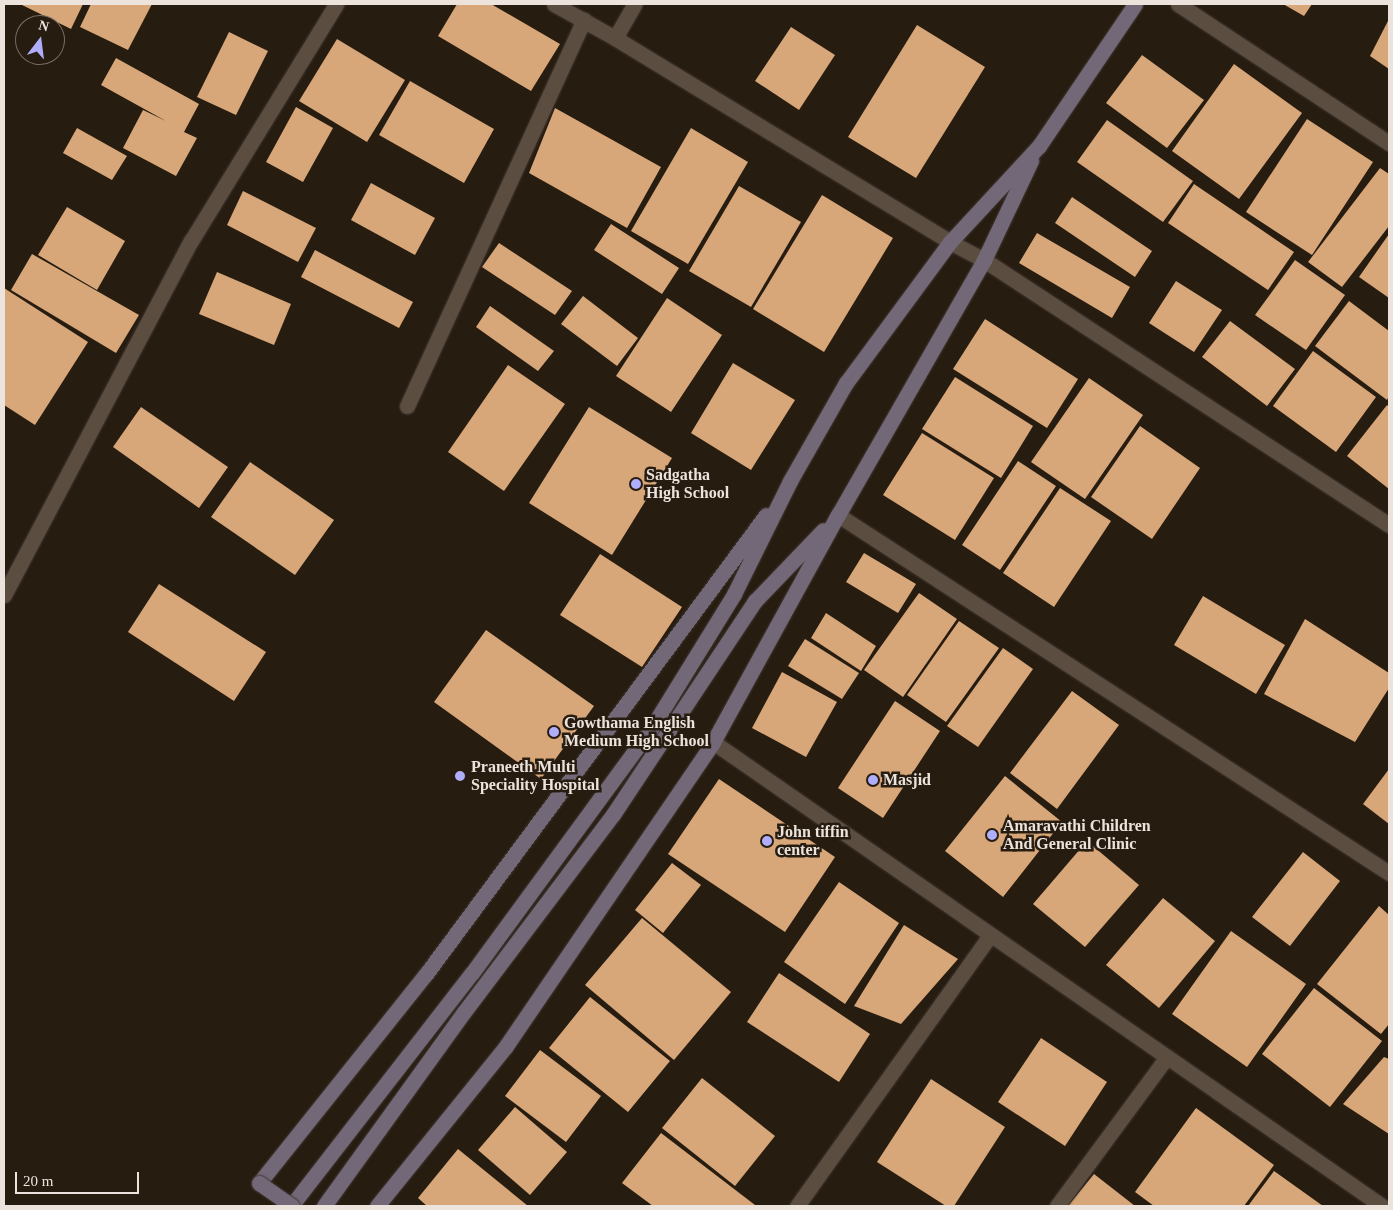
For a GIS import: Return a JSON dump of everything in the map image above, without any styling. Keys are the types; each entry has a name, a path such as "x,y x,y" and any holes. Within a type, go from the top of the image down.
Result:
{"street":[{"path":"4,595 191,240 336,4"},
{"path":"554,4 616,38 950,242 984,260 1389,525"},
{"path":"616,38 634,4"},
{"path":"790,482 426,974 259,1183 292,1206 472,973 652,727 734,594 790,482 846,383 950,242 1038,146 1135,4"},
{"path":"1178,4 1389,143"},
{"path":"406,406 584,20"},
{"path":"377,1206 506,1046 713,742 838,515 984,260 1038,146"},
{"path":"838,515 1389,873"},
{"path":"324,1206 464,1012 614,812 755,602 838,515"},
{"path":"713,742 1167,1057 1362,1201 1382,1206"},
{"path":"797,1206 990,935"},
{"path":"1057,1206 1167,1057"}],"building":[{"path":"20,4 83,4 71,29 65,26 65,15 42,15"},
{"path":"91,4 152,4 128,50 80,27"},
{"path":"457,4 491,4 560,44 531,91 438,36"},
{"path":"1283,4 1312,4 1304,16"},
{"path":"1389,19 1389,69 1370,56"},
{"path":"917,25 985,67 916,178 848,137"},
{"path":"791,27 835,55 799,110 755,81"},
{"path":"229,32 268,51 236,115 197,97"},
{"path":"337,39 405,80 367,142 299,101"},
{"path":"1142,55 1204,100 1167,148 1106,103"},
{"path":"116,58 199,104 184,132 197,138 176,176 123,148 143,110 166,121 101,85"},
{"path":"1234,64 1302,113 1239,199 1172,151"},
{"path":"410,81 494,129 464,183 379,135"},
{"path":"296,107 333,128 303,182 266,162"},
{"path":"555,108 661,167 627,228 529,173"},
{"path":"1307,119 1373,162 1312,255 1246,212"},
{"path":"1107,120 1193,181 1163,222 1077,162"},
{"path":"77,128 127,156 112,180 63,153"},
{"path":"691,128 748,162 688,264 631,231"},
{"path":"1380,168 1389,174 1389,226 1342,287 1308,262"},
{"path":"371,183 435,218 415,255 351,220"},
{"path":"1194,184 1294,252 1268,290 1168,223"},
{"path":"739,186 801,222 751,307 689,271"},
{"path":"243,191 316,228 298,262 227,225"},
{"path":"822,195 893,238 824,352 753,309"},
{"path":"1072,197 1152,251 1135,277 1055,223"},
{"path":"67,207 125,241 97,290 38,255"},
{"path":"611,224 679,268 662,294 594,250"},
{"path":"1037,233 1130,287 1112,318 1019,263"},
{"path":"1389,234 1389,298 1359,277"},
{"path":"499,243 572,291 555,315 482,267"},
{"path":"315,250 413,302 399,328 301,277"},
{"path":"32,254 139,315 116,353 11,290"},
{"path":"1295,260 1345,295 1306,350 1255,315"},
{"path":"217,272 291,304 274,345 199,314"},
{"path":"1176,281 1222,310 1194,352 1149,323"},
{"path":"4,288 88,342 35,425 4,405"},
{"path":"583,296 638,338 617,366 561,324"},
{"path":"667,298 722,335 671,412 616,376"},
{"path":"1349,301 1389,331 1389,396 1387,400 1315,346"},
{"path":"490,306 554,351 538,371 476,327"},
{"path":"985,319 1078,379 1047,428 953,369"},
{"path":"1230,321 1295,369 1267,406 1202,357"},
{"path":"1313,351 1376,397 1336,452 1273,406"},
{"path":"733,363 795,400 751,470 691,433"},
{"path":"508,365 565,404 504,491 448,452"},
{"path":"955,377 1033,426 1001,478 922,429"},
{"path":"1089,378 1143,415 1085,499 1031,462"},
{"path":"1387,405 1389,407 1389,489 1347,456"},
{"path":"141,407 228,467 199,508 113,447"},
{"path":"589,407 672,458 612,555 529,503"},
{"path":"1140,426 1200,468 1152,539 1091,497"},
{"path":"922,433 994,478 955,540 883,495"},
{"path":"1018,461 1056,486 1000,570 962,545"},
{"path":"250,462 334,520 295,575 211,517"},
{"path":"1060,488 1111,521 1054,607 1003,573"},
{"path":"864,553 916,584 898,613 846,582"},
{"path":"600,554 682,607 642,667 560,615"},
{"path":"159,584 266,652 234,701 128,632"},
{"path":"919,593 957,619 903,697 864,670"},
{"path":"1203,596 1285,645 1256,694 1174,645"},
{"path":"826,613 876,646 861,671 811,638"},
{"path":"1305,619 1389,673 1389,688 1355,742 1264,694"},
{"path":"959,621 999,648 946,722 907,695"},
{"path":"486,630 594,706 541,779 434,702"},
{"path":"805,639 859,673 842,699 788,666"},
{"path":"1003,648 1033,669 978,747 947,726"},
{"path":"782,672 837,702 806,757 752,728"},
{"path":"1072,691 1119,725 1057,809 1010,773"},
{"path":"895,701 940,731 883,818 838,788"},
{"path":"1389,769 1389,824 1363,804"},
{"path":"1005,776 1062,822 1003,897 945,851"},
{"path":"719,779 835,857 785,932 668,854"},
{"path":"1087,841 1139,885 1085,947 1033,904"},
{"path":"1303,852 1340,881 1290,946 1252,917"},
{"path":"672,863 701,885 663,933 635,910"},
{"path":"839,882 899,923 845,1004 784,962"},
{"path":"1163,898 1215,941 1159,1008 1106,965"},
{"path":"1379,906 1389,915 1389,1024 1381,1034 1317,984"},
{"path":"642,918 731,992 674,1060 585,985"},
{"path":"904,925 958,959 901,1024 854,1006"},
{"path":"1231,931 1306,984 1247,1067 1172,1014"},
{"path":"779,973 870,1034 839,1082 747,1022"},
{"path":"1314,988 1382,1041 1330,1107 1262,1054"},
{"path":"590,997 670,1061 628,1112 549,1048"},
{"path":"1041,1038 1107,1082 1065,1146 998,1102"},
{"path":"540,1050 601,1096 566,1142 505,1096"},
{"path":"1384,1057 1389,1059 1389,1134 1343,1104"},
{"path":"702,1078 775,1136 735,1186 662,1128"},
{"path":"931,1079 1005,1127 954,1206 946,1206 877,1162"},
{"path":"515,1107 567,1152 530,1195 478,1150"},
{"path":"1196,1108 1274,1165 1244,1206 1154,1206 1135,1192"},
{"path":"661,1133 755,1205 653,1206 622,1183"},
{"path":"458,1149 528,1206 427,1206 418,1198"},
{"path":"1274,1171 1323,1206 1248,1206"},
{"path":"1094,1174 1135,1206 1068,1206"}],"place":[{"name":"Sadgatha High School","path":"636,484"},
{"name":"Gowthama English Medium High School","path":"554,732"},
{"name":"Praneeth Multi Speciality Hospital","path":"460,776"},
{"name":"Masjid","path":"873,780"},
{"name":"Amaravathi Children And General Clinic","path":"992,835"},
{"name":"John tiffin center","path":"767,841"}]}
